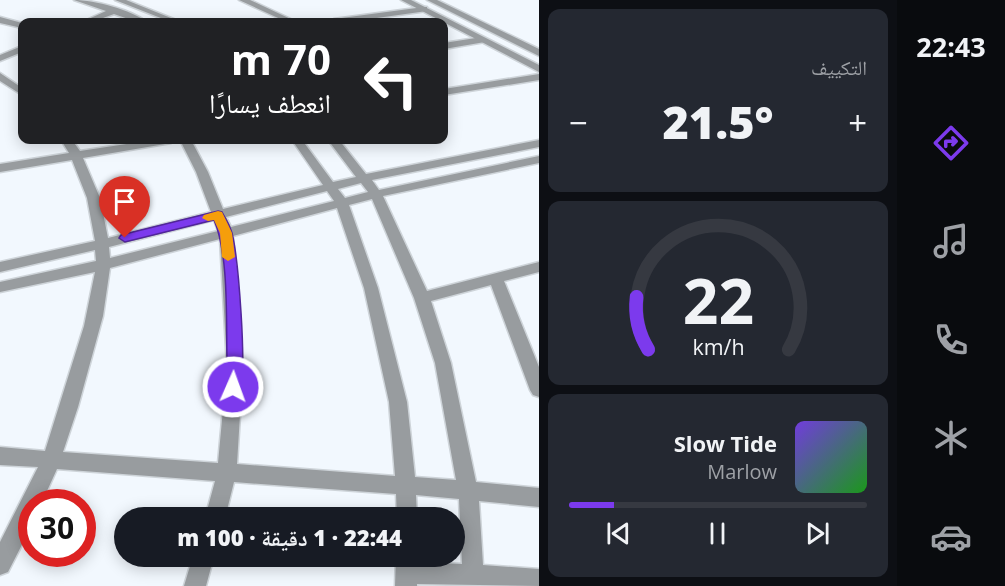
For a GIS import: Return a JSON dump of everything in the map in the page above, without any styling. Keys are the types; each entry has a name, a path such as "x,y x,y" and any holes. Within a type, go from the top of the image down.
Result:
{"street":[{"path":"78,0 133,18"},
{"path":"119,0 135,2 169,18"},
{"path":"247,2 265,0"},
{"path":"405,0 441,18"},
{"path":"431,0 538,53"},
{"path":"95,18 135,2"},
{"path":"247,2 284,18"},
{"path":"362,18 424,9"},
{"path":"0,20 18,25"},
{"path":"448,22 538,69"},
{"path":"448,45 482,40"},
{"path":"0,58 18,51"},
{"path":"0,76 18,89"},
{"path":"448,91 538,77"},
{"path":"0,267 102,244 365,178 538,143"},
{"path":"39,489 53,459 96,312 103,265 102,244 91,184 70,144"},
{"path":"0,168 146,144"},
{"path":"187,144 202,172 226,233 231,288 235,366 227,473 218,507"},
{"path":"300,144 329,188 342,203 371,288 398,402 407,507"},
{"path":"336,144 376,194 422,298 443,363 468,490 474,580"},
{"path":"0,287 103,265 376,194 538,159"},
{"path":"422,298 538,267"},
{"path":"496,279 538,390"},
{"path":"0,456 468,490 538,498"},
{"path":"0,564 18,530"},
{"path":"195,586 201,567"},
{"path":"407,572 474,580 538,580"}],"slow traffic":[{"path":"208,218 218,215 226,233 228,257"}],"route":[{"path":"125,238 218,215 226,233 231,288 235,366 233,387"}]}
